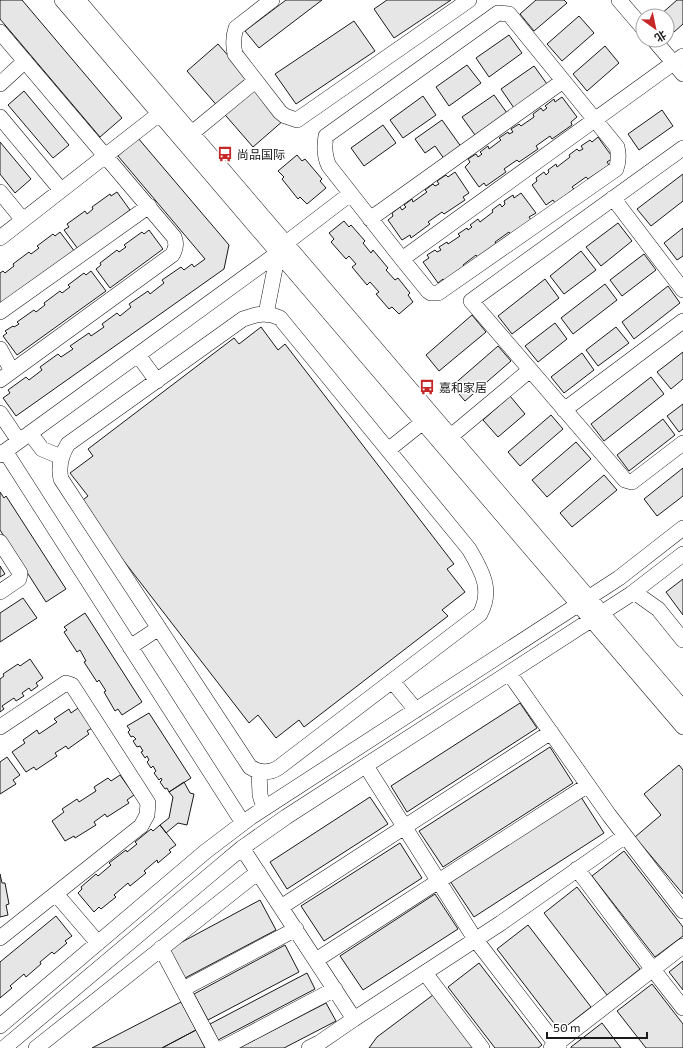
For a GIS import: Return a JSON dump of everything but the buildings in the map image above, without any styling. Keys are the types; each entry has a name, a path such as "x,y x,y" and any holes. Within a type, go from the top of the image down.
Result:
{"street":[{"path":"62,0 159,114 451,436 584,601"},
{"path":"78,0 192,133 282,248 423,422 597,616 683,708"},
{"path":"272,0 236,28 233,48 235,54 280,112 285,116 297,120 469,0"},
{"path":"619,0 635,19"},
{"path":"498,13 509,14 563,81 617,147 619,158 616,169 438,293 435,294 428,291 350,194 326,160 324,147 326,136 498,13"},
{"path":"0,32 149,206 174,237 176,242 176,247 172,255 6,375 0,349"},
{"path":"664,48 678,59 683,74"},
{"path":"402,260 678,59"},
{"path":"0,84 25,61"},
{"path":"192,133 255,81"},
{"path":"370,219 563,81"},
{"path":"0,238 159,114"},
{"path":"0,117 61,190"},
{"path":"683,148 471,301 625,480 632,482 683,443"},
{"path":"0,192 23,220"},
{"path":"243,823 130,647 2,453 138,355 282,248 350,194"},
{"path":"613,198 683,290"},
{"path":"0,312 149,206"},
{"path":"266,314 282,248"},
{"path":"266,314 280,318 469,549 477,563 486,586 486,598 484,607 480,614 278,768 269,772 259,772 250,768 61,479 60,464 61,457 68,444 243,319 266,314"},
{"path":"564,410 683,322"},
{"path":"138,355 157,381"},
{"path":"451,436 530,370"},
{"path":"0,413 25,437 42,449 61,457"},
{"path":"388,450 423,422"},
{"path":"0,1026 205,852 243,823 619,578 683,528"},
{"path":"0,542 20,573 19,579 0,592"},
{"path":"4,1048 242,848 286,817 634,592 683,554"},
{"path":"634,592 658,609 683,640"},
{"path":"597,616 683,727"},
{"path":"130,647 159,628"},
{"path":"509,673 625,836 683,911"},
{"path":"392,681 416,710"},
{"path":"0,727 66,683 72,685 148,803 147,816 141,826 0,938"},
{"path":"281,907 551,732"},
{"path":"366,766 475,940 555,1047 683,946"},
{"path":"259,772 260,795 264,808"},
{"path":"316,960 588,785"},
{"path":"309,1048 319,1043 475,940 625,836"},
{"path":"242,848 354,1019"},
{"path":"578,869 683,1008"},
{"path":"36,1048 258,872"},
{"path":"56,894 98,943"},
{"path":"183,989 296,929"},
{"path":"161,948 214,1048"},
{"path":"425,973 482,1048"},
{"path":"223,1048 335,990"}],"place":[{"name":"尚品国际","path":"225,154"},
{"name":"嘉和家居","path":"427,387"}]}
